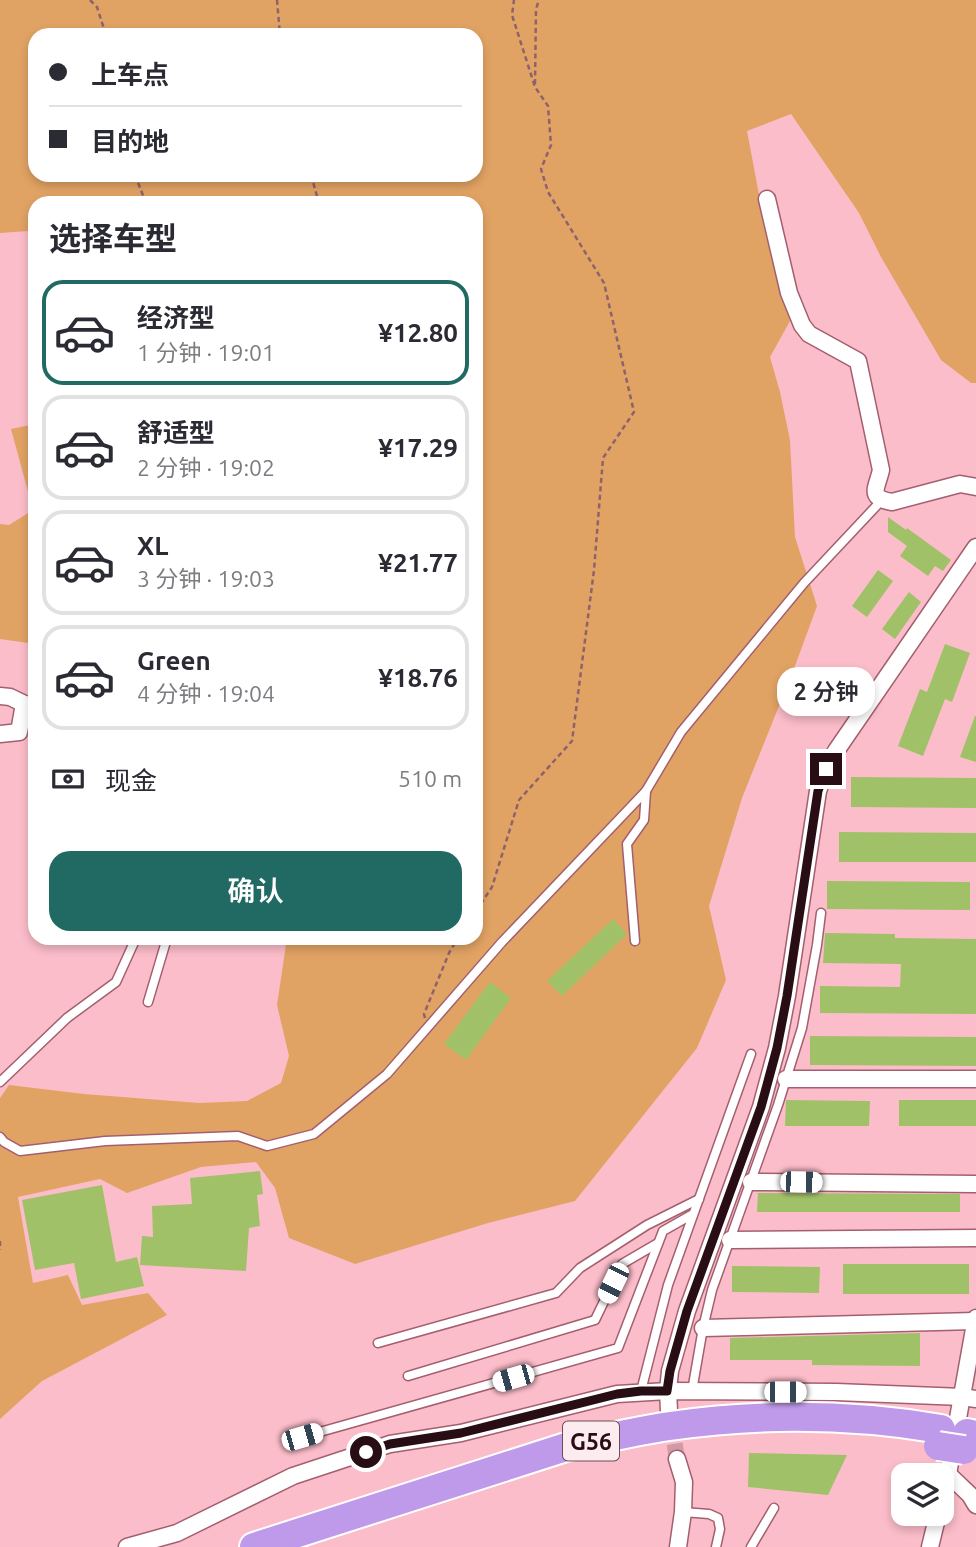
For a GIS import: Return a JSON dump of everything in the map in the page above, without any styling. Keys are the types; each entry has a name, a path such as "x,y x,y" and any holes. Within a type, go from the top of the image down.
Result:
{"highway":[{"name":"G56","path":"254,1547 566,1447 618,1434 670,1426 771,1417 868,1419 960,1441"},
{"name":"G56","path":"310,1547 571,1464 673,1443 759,1435 820,1434 960,1441"}],"street":[{"path":"767,199 789,293 802,325 809,334 858,361 881,470 875,488 876,495 881,501 892,502 960,484 975,488"},
{"path":"669,1411 667,1391 670,1371 687,1311 761,1107 777,1048 818,791 836,751 976,547"},
{"path":"0,696 10,697 28,706"},
{"path":"0,734 19,732 28,709"},
{"path":"786,1079 976,1079"},
{"path":"751,1182 976,1184"},
{"path":"730,1240 976,1238"},
{"path":"703,1328 976,1320 969,1398 951,1463"},
{"path":"127,1547 177,1534 293,1476 390,1444 461,1433 617,1394 641,1391 836,1392 969,1398"},
{"path":"677,1459 684,1482 684,1512 678,1547"},
{"path":"954,1480 976,1504"},
{"path":"930,1547 935,1526"}],"lane":[{"path":"0,1137 20,1151 105,1140 238,1136 267,1146 314,1134 387,1074 502,942 646,792 681,732 804,583 881,501"},
{"path":"635,941 627,845 644,820 646,792"},
{"path":"692,1391 712,1290 802,1028 821,913"},
{"path":"0,1082 67,1018 116,982 133,945"},
{"path":"148,1002 165,945"},
{"path":"641,1391 668,1285 751,1054"},
{"path":"378,1343 556,1293 580,1268 647,1225 699,1199"},
{"path":"302,1437 618,1348 663,1231 693,1214"},
{"path":"408,1376 595,1320 622,1264 658,1243"},
{"path":"751,1547 774,1508"},
{"path":"684,1512 709,1514 718,1518 720,1529 716,1547"}],"path":[{"path":"90,0 97,7 104,28"},
{"path":"278,0 280,28"},
{"path":"483,900 492,887 519,800 572,741 594,570 603,458 634,412 604,284 548,192 541,169 551,145 548,106 535,87 512,15 514,0"},
{"path":"535,87 536,9 539,0"},
{"path":"427,1028 424,1014 454,945"},
{"path":"0,1241 0,1250"}],"shaded area":[{"path":"0,0 976,0 976,383 971,383 941,360 881,257 859,213 791,114 747,131 767,237 790,321 770,357 790,440 795,537 817,606 742,798 709,906 726,980 697,1048 575,1201 488,1223 355,1264 289,1238 275,1188 256,1162 201,1167 127,1193 100,1179 18,1197 33,1283 68,1275 82,1305 148,1293 167,1315 42,1381 0,1419 0,1098 9,1085 199,1103 247,1101 281,1083 289,1056 277,1005 286,945 483,945 483,196 28,196 28,231 0,233"},
{"path":"28,425 28,492 11,429"},
{"path":"28,513 28,643 0,639 0,524 9,525"}],"building":[{"path":"888,517 951,560 943,571 935,566 928,576 900,556 907,546 888,532"},
{"path":"878,570 893,581 867,617 852,606"},
{"path":"909,592 921,602 895,639 882,629"},
{"path":"945,644 970,653 952,702 945,699 923,756 898,746 920,689 927,692"},
{"path":"976,716 976,762 960,757"},
{"path":"851,777 976,778 976,808 851,807"},
{"path":"839,832 976,833 976,862 839,862"},
{"path":"827,881 970,882 970,910 827,909"},
{"path":"613,919 627,934 562,996 547,981"},
{"path":"825,933 895,934 895,938 976,939 976,1014 820,1013 820,986 900,987 901,964 823,963"},
{"path":"490,982 511,998 466,1060 444,1044"},
{"path":"810,1036 976,1037 976,1066 810,1065"},
{"path":"786,1100 870,1101 869,1126 785,1126"},
{"path":"899,1100 976,1100 976,1126 899,1126"},
{"path":"260,1171 263,1194 257,1195 260,1226 249,1228 246,1271 140,1265 142,1236 153,1237 152,1206 192,1204 190,1178"},
{"path":"102,1185 116,1262 137,1257 144,1286 81,1299 74,1263 35,1270 22,1200"},
{"path":"758,1193 960,1194 960,1212 757,1212"},
{"path":"843,1264 969,1264 969,1294 843,1294"},
{"path":"732,1266 820,1267 819,1293 732,1292"},
{"path":"920,1333 920,1366 812,1365 812,1360 730,1360 730,1338"},
{"path":"749,1453 847,1455 828,1495 748,1487"}],"tunnel":[{"path":"671,1420 677,1459"}],"route":[{"path":"366,1452 390,1444 461,1433 617,1394 667,1391 687,1311 761,1107 777,1048 818,791 826,769"}]}
